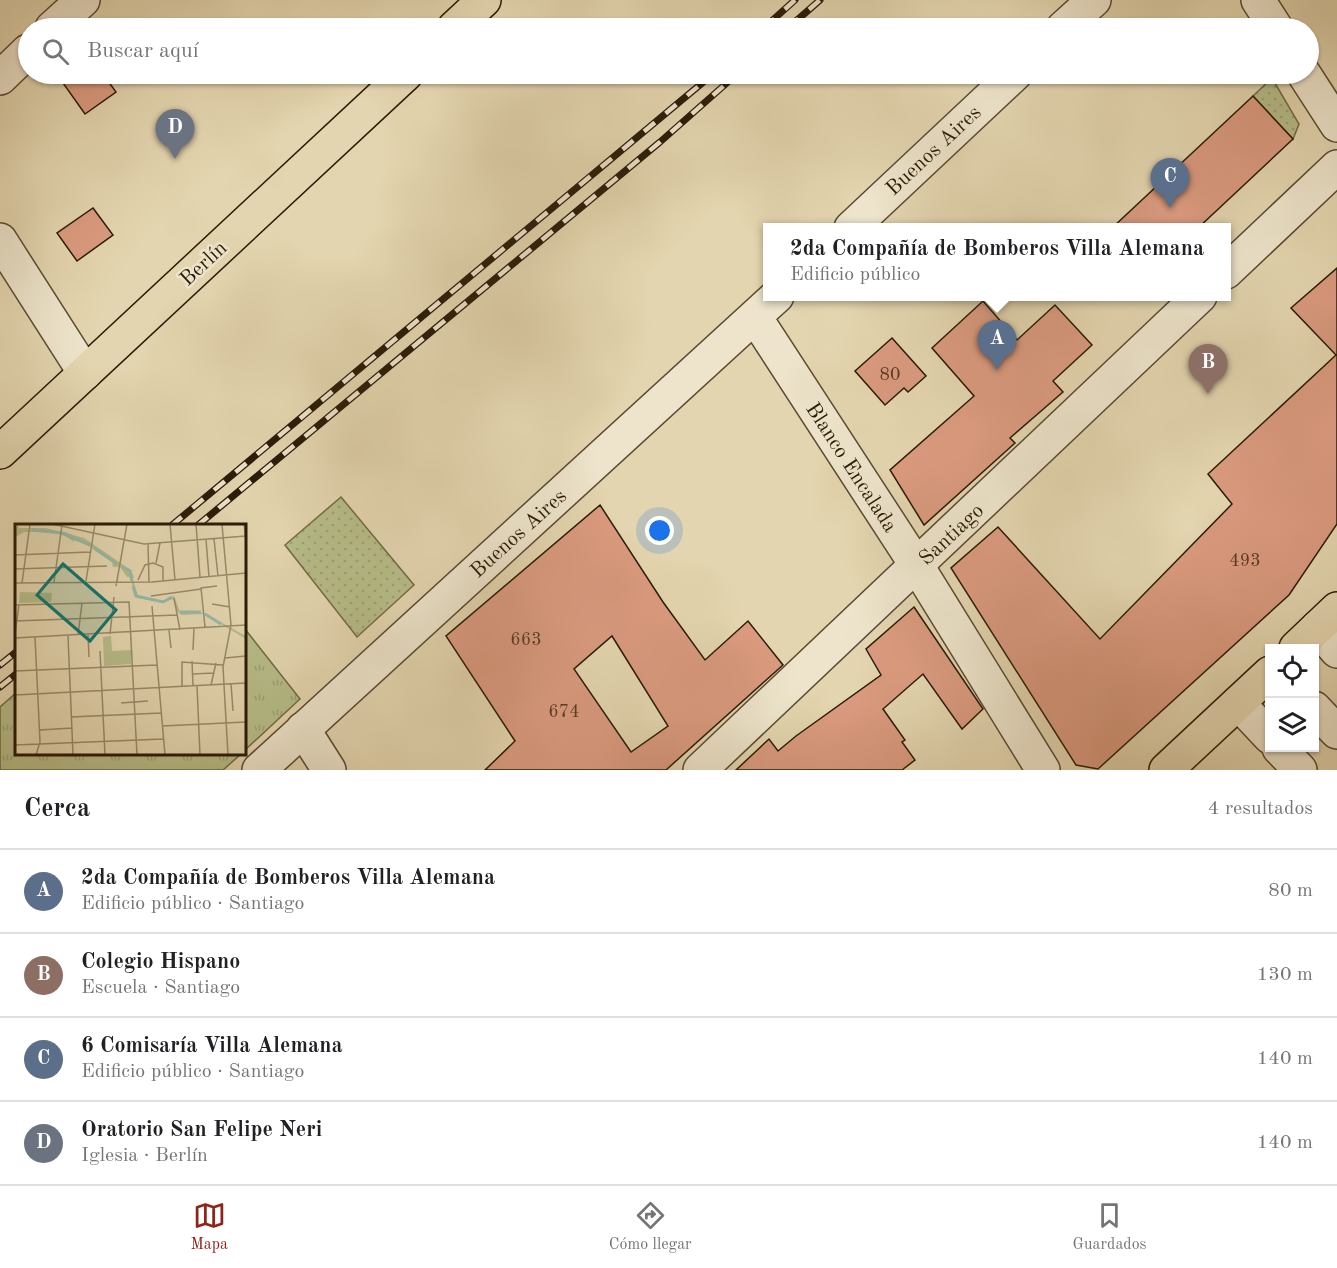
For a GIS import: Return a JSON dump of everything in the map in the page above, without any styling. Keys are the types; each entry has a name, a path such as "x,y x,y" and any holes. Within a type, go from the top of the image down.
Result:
{"main road":[{"path":"465,18 484,0"},
{"name":"Berlín","path":"0,452 395,84"},
{"path":"1172,768 1265,677"}],"street":[{"path":"63,18 83,0"},
{"path":"1074,18 1094,0"},
{"path":"1258,0 1270,18"},
{"path":"0,78 18,61"},
{"name":"Buenos Aires","path":"856,223 1004,84"},
{"path":"1310,84 1337,125"},
{"path":"1231,268 1337,167"},
{"path":"0,240 85,373"},
{"name":"Santiago","path":"699,770 1196,301"},
{"name":"Buenos Aires","path":"259,770 766,307"},
{"name":"Blanco Encalada","path":"766,307 917,566 1043,770"},
{"path":"1238,703 1265,733"},
{"path":"1319,713 1337,732"},
{"path":"303,729 329,770"},
{"path":"1284,752 1300,770"}],"green space":[{"path":"1266,84 1276,84 1299,124 1293,139 1253,96"},
{"path":"341,497 414,585 357,637 285,545"},
{"path":"246,630 300,699 246,749"},
{"path":"15,694 15,755 240,755 223,770 0,770 0,707"}],"building":[{"path":"64,84 110,84 116,92 85,114"},
{"path":"1253,96 1293,139 1203,223 1117,223"},
{"path":"93,208 113,235 77,261 57,233"},
{"path":"1337,268 1337,524 1289,595 1098,769 1076,765 951,568 998,527 1100,639 1232,504 1208,474 1336,355 1291,308"},
{"path":"983,301 1017,340 1055,305 1092,345 1053,381 1063,392 1010,438 1015,443 924,525 890,470 974,396 932,348"},
{"path":"892,338 926,376 908,392 904,388 885,405 855,371"},
{"path":"600,505 663,602 705,660 748,621 783,665 666,770 485,770 515,741 446,636","holes":["612,636 668,726 631,752 574,669"]},
{"path":"914,607 983,709 962,729 923,674 883,709 905,740 902,742 915,760 902,770 736,770 769,739 778,751 881,675 866,649"}],"railway":[{"path":"775,18 795,0"},
{"path":"799,18 820,0"},
{"path":"173,524 701,84"},
{"path":"199,524 660,142 726,84"},
{"path":"0,665 15,653"},
{"path":"0,687 15,675"}],"place":[{"name":"Oratorio San Felipe Neri","path":"175,159"},
{"name":"6 Comisaría Villa Alemana","path":"1170,208"},
{"name":"2da Compañía de Bomberos Villa Alemana","path":"997,370"},
{"name":"Colegio Hispano","path":"1208,394"}]}
